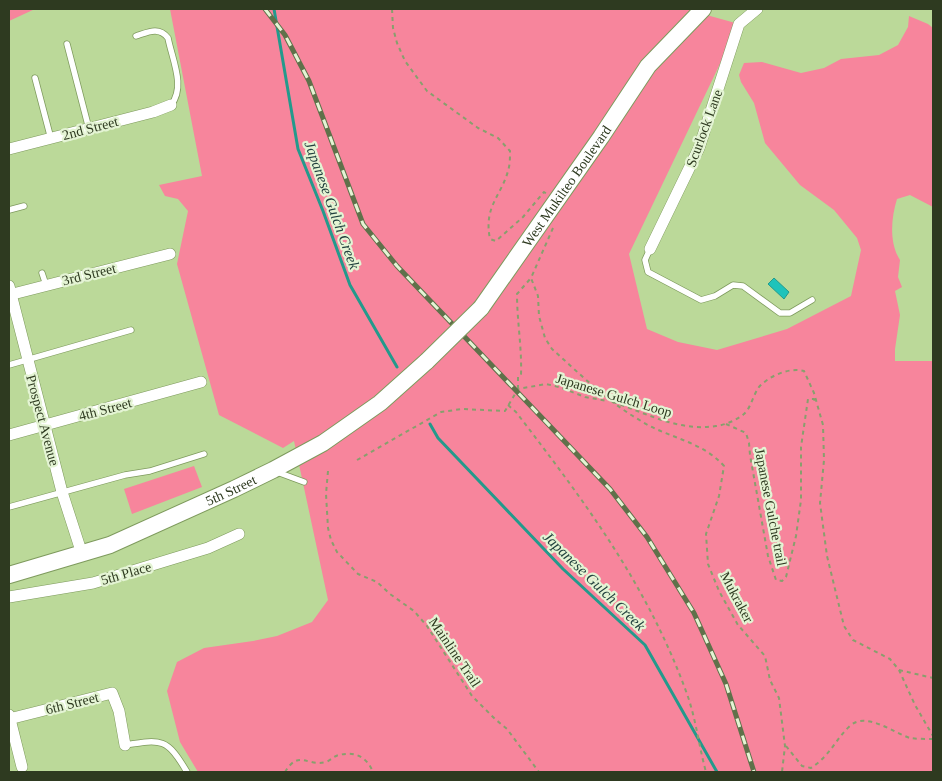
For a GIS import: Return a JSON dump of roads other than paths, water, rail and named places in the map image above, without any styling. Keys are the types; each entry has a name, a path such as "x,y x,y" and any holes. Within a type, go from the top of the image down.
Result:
{"main road":[{"name":"West Mukilteo Boulevard","path":"427,361 481,308 601,138 648,66 703,9"},
{"name":"5th Street","path":"9,574 82,554 118,541 234,490 323,443 338,433 380,402 427,361"}],"street":[{"name":"Scurlock Lane","path":"650,248 699,148 739,24 757,9"},
{"name":"2nd Street","path":"9,149 89,129 127,114 171,105"},
{"name":"3rd Street","path":"9,292 46,285 170,254"},
{"name":"Prospect Avenue","path":"9,292 62,492 82,554"},
{"name":"4th Street","path":"9,435 201,382"},
{"name":"5th Place","path":"9,597 93,583 208,548 239,534"},
{"name":"6th Street","path":"9,718 112,693 119,711 124,745"},
{"path":"9,718 22,767"}],"lane":[{"path":"136,36 154,30 164,33 168,38 179,88 177,98 171,105"},
{"path":"68,44 89,129"},
{"path":"35,78 51,139"},
{"path":"9,210 24,206"},
{"path":"650,248 645,260 648,272 701,300 715,296 733,285 744,286 780,313 790,313 812,300"},
{"path":"42,273 46,285"},
{"path":"9,364 131,330"},
{"path":"9,506 125,475 150,471 204,454"},
{"path":"273,470 304,482"},
{"path":"124,745 143,742 164,743 176,754 187,772"}],"water":[{"path":"774,278 789,292 784,299 768,284"}],"waterway":[{"name":"Japanese Gulch Creek","path":"274,9 298,149 350,285 397,367"},
{"name":"Japanese Gulch Creek","path":"430,424 438,438 563,569 645,645 717,772"}],"railway":[{"path":"265,9 285,35 309,81 363,224 397,266 610,489 647,537 694,613 726,684 754,772"}]}
